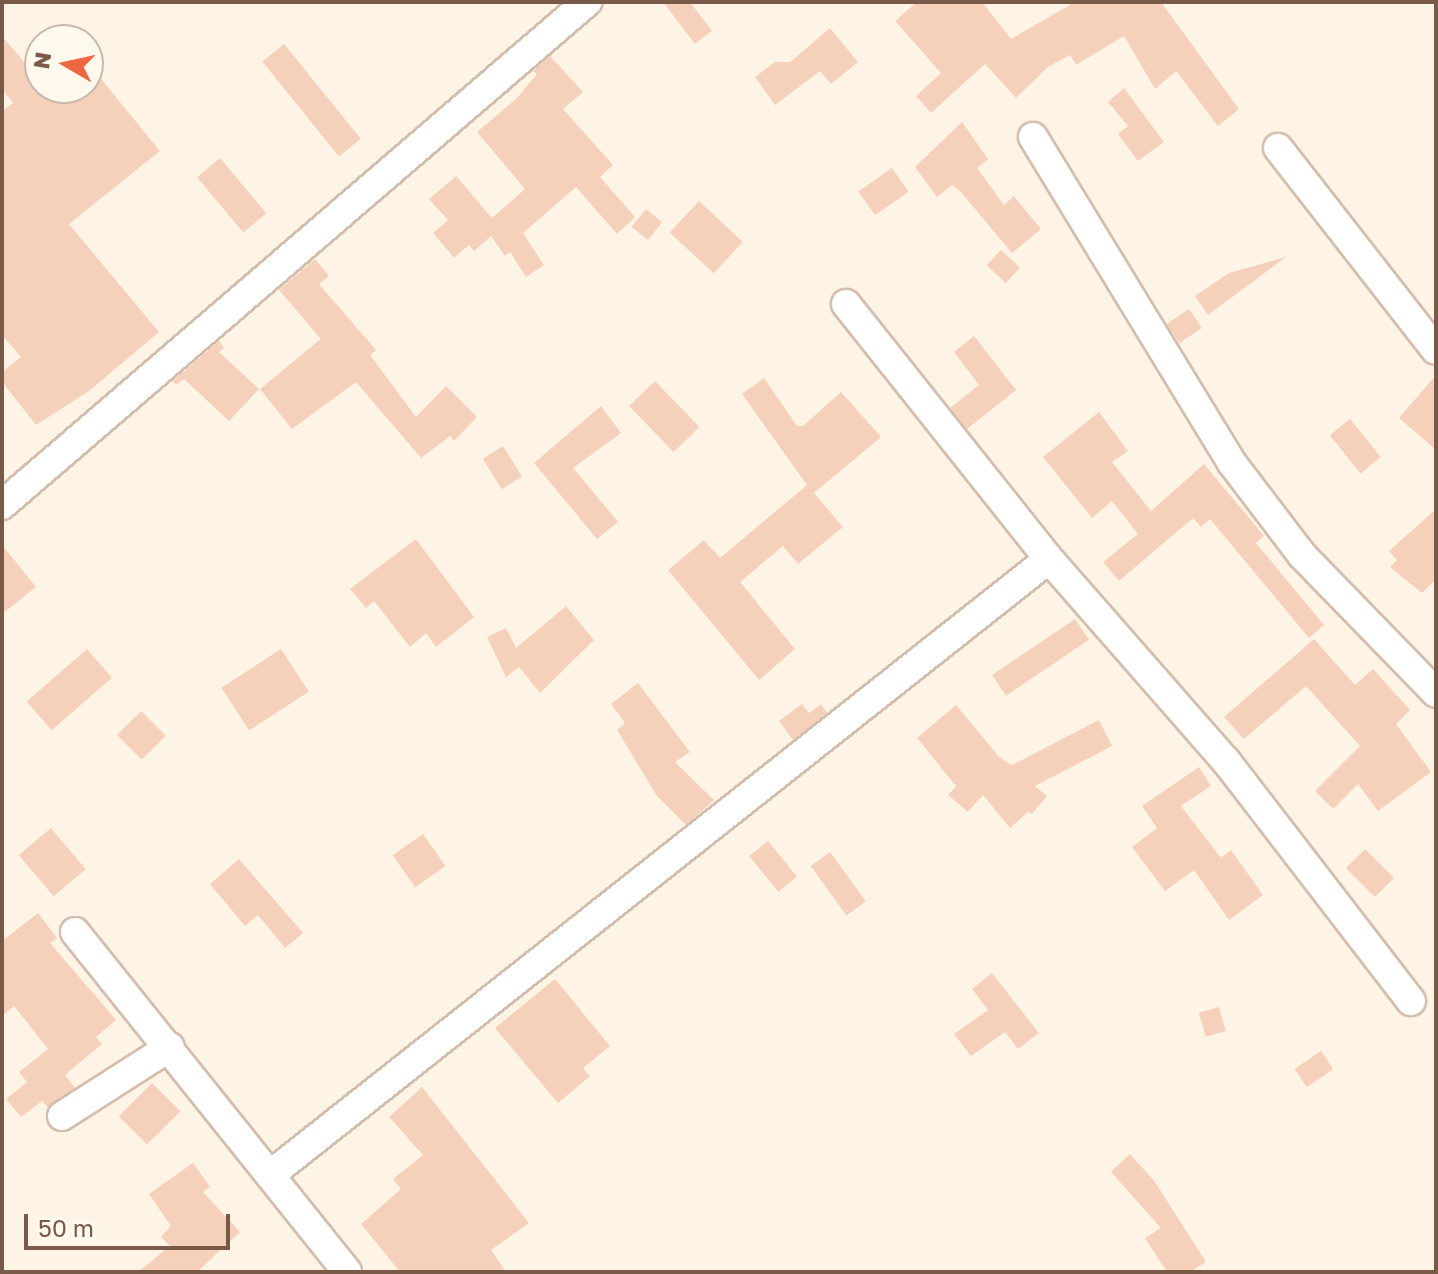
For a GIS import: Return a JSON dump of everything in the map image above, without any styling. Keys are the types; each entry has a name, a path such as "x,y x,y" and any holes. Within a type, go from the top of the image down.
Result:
{"street":[{"path":"2,505 587,2"},
{"path":"1033,137 1232,463 1302,555 1436,693"},
{"path":"1278,148 1436,350"},
{"path":"846,304 1049,559 1226,761 1411,1001"},
{"path":"270,1175 1049,559"},
{"path":"75,932 347,1272"},
{"path":"62,1116 170,1047"}],"building":[{"path":"663,2 690,2 712,31 695,44"},
{"path":"917,2 982,2 1011,39 1075,2 1161,2 1239,109 1218,126 1176,71 1155,89 1124,36 1076,65 1070,55 1048,67 1016,98 985,64 931,113 916,96 941,73 895,21"},
{"path":"830,28 858,62 831,84 820,71 775,105 755,77 775,62 790,62"},
{"path":"2,36 24,62 24,104 104,104 104,83 160,151 69,224 159,332 89,391 36,425 2,382 2,372 21,357 2,335 2,111 13,103 2,89"},
{"path":"284,44 361,139 339,156 262,62"},
{"path":"550,56 583,92 563,109 613,165 600,177 635,217 617,234 576,187 523,233 544,265 526,277 510,252 505,256 491,236 474,251 469,245 454,258 433,233 448,220 429,199 456,176 492,218 525,189 477,132 517,98 537,74 533,71"},
{"path":"1124,88 1164,142 1138,161 1118,134 1128,126 1108,102"},
{"path":"962,122 988,159 977,168 1004,205 1014,196 1041,229 1012,253 961,192 952,185 937,197 915,167"},
{"path":"220,158 266,213 243,232 197,177"},
{"path":"892,168 909,192 875,215 858,192"},
{"path":"699,201 743,242 714,273 670,232"},
{"path":"646,209 662,222 648,240 632,227"},
{"path":"1001,250 1020,268 1006,283 987,265"},
{"path":"1286,257 1208,315 1195,296 1229,273"},
{"path":"315,259 329,276 319,284 376,350 370,355 416,417 446,386 477,417 454,441 450,436 421,458 356,382 292,429 260,389 321,339 279,290"},
{"path":"1189,309 1202,328 1179,343 1167,324"},
{"path":"974,336 1016,390 967,429 950,408 979,385 954,352"},
{"path":"219,341 224,348 219,352 259,389 229,421 184,379 176,385 173,381"},
{"path":"1436,375 1436,450 1399,418"},
{"path":"764,378 797,426 803,426 841,392 881,437 814,493 843,527 798,564 783,546 740,582 795,649 759,680 668,570 704,540 720,558 807,485 742,394"},
{"path":"655,381 699,427 674,452 629,406"},
{"path":"601,406 621,433 573,468 618,522 597,539 534,463"},
{"path":"1099,412 1128,451 1112,462 1151,511 1204,464 1264,536 1256,543 1324,625 1309,638 1210,519 1201,527 1193,518 1119,581 1103,562 1138,534 1112,501 1092,518 1043,457"},
{"path":"1350,419 1381,457 1361,473 1330,435"},
{"path":"503,446 522,477 502,489 483,459"},
{"path":"1436,509 1436,579 1422,593 1390,567 1397,560 1389,551"},
{"path":"416,539 474,617 436,647 426,633 410,647 374,601 366,608 350,589"},
{"path":"2,545 36,587 2,614"},
{"path":"566,606 594,640 540,693 519,667 506,677 487,637 506,628 516,648"},
{"path":"1075,619 1089,640 1006,696 992,675"},
{"path":"1314,639 1355,685 1373,669 1410,710 1396,724 1431,772 1378,811 1358,784 1333,809 1315,791 1360,746 1306,686 1244,739 1224,717"},
{"path":"87,649 112,678 52,730 27,701"},
{"path":"281,649 309,692 249,730 221,688"},
{"path":"638,683 690,752 675,762 714,800 686,825 657,796 617,730 625,723 611,704"},
{"path":"802,704 809,713 821,704 827,713 793,740 779,721"},
{"path":"956,705 999,757 1012,765 1099,720 1112,746 1035,786 1047,796 1032,814 1028,812 1010,828 983,795 968,812 948,795 956,786 917,738"},
{"path":"141,711 166,736 142,760 117,735"},
{"path":"1199,767 1211,786 1181,806 1221,858 1231,850 1263,895 1229,920 1194,870 1165,891 1132,847 1157,828 1142,806"},
{"path":"51,828 86,869 54,896 19,855"},
{"path":"423,834 445,866 415,887 393,855"},
{"path":"768,841 797,877 778,892 749,856"},
{"path":"1365,849 1394,878 1375,897 1346,868"},
{"path":"830,852 866,901 846,915 811,866"},
{"path":"239,859 303,933 285,948 258,915 245,926 210,884"},
{"path":"38,913 57,938 50,943 116,1020 96,1037 102,1044 65,1075 75,1088 48,1107 42,1101 21,1117 6,1099 27,1082 19,1072 48,1049 14,1006 2,1016 2,941"},
{"path":"992,973 1039,1033 1018,1049 1005,1032 971,1056 954,1034 988,1010 972,989"},
{"path":"555,979 610,1046 583,1068 590,1076 558,1103 495,1028"},
{"path":"1219,1007 1226,1031 1206,1037 1199,1013"},
{"path":"1321,1051 1333,1069 1307,1087 1294,1069"},
{"path":"152,1083 180,1111 147,1145 119,1116"},
{"path":"422,1087 529,1223 491,1250 506,1272 400,1272 361,1224 401,1189 393,1179 423,1155 389,1117"},
{"path":"1130,1154 1155,1182 1206,1262 1190,1272 1167,1272 1145,1238 1161,1228 1111,1172"},
{"path":"193,1163 210,1187 203,1192 240,1232 197,1272 138,1272 170,1246 161,1237 171,1226 149,1194"}]}
